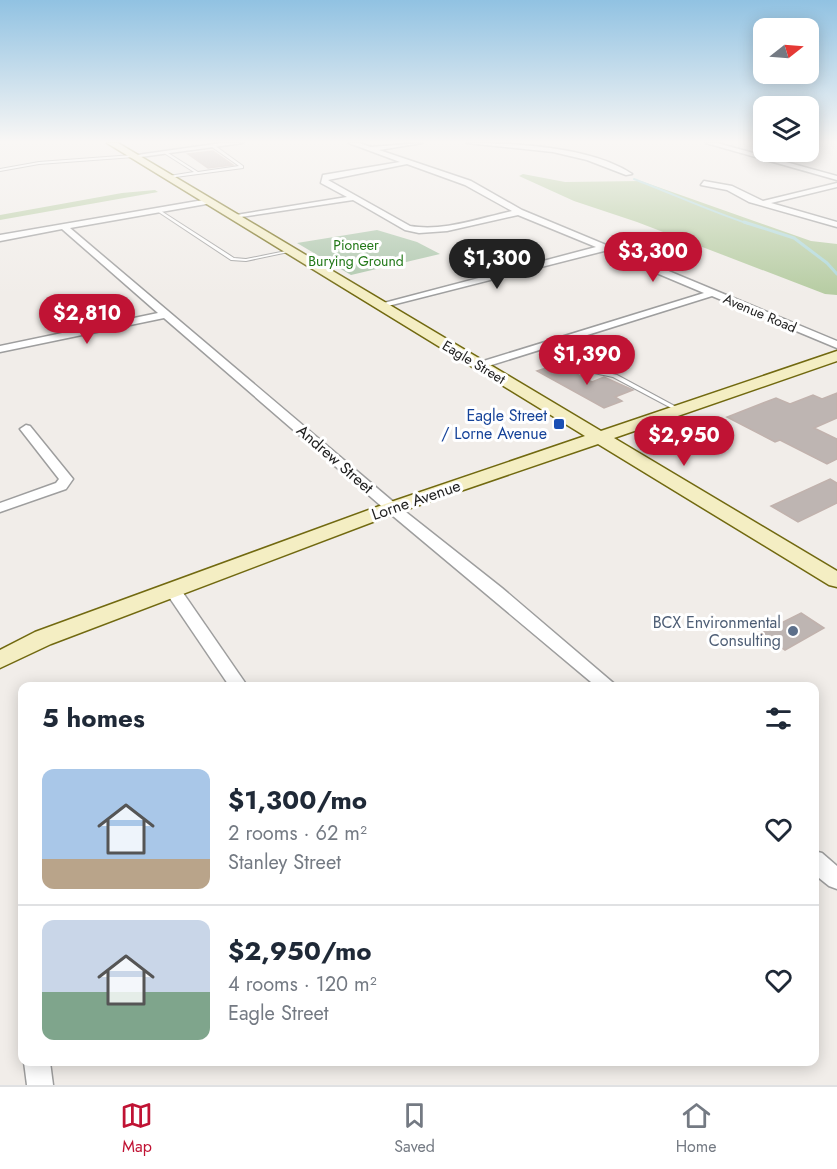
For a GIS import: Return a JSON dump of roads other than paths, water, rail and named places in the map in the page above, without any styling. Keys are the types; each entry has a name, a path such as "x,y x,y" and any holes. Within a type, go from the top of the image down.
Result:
{"main road":[{"name":"Eagle Street","path":"197,194 837,580"},
{"name":"Lorne Avenue","path":"0,660 43,639 392,508 835,355"}],"street":[{"path":"347,194 417,231 438,229 519,212"},
{"name":"Avenue Road","path":"487,194 519,212 713,293 835,355"},
{"path":"742,194 763,203 837,225"},
{"path":"763,203 802,194"},
{"path":"234,216 354,198"},
{"path":"0,238 209,201"},
{"name":"Andrew Street","path":"64,227 392,508 603,682"},
{"path":"383,306 604,248"},
{"path":"481,365 713,293"},
{"path":"0,349 168,314"},
{"path":"0,508 61,486 66,479 26,429"},
{"path":"173,591 236,682"},
{"path":"819,864 837,879"},
{"path":"38,1066 40,1085"}],"lane":[{"path":"158,210 233,259 246,260 291,251"},
{"path":"548,345 596,372 615,376 679,410"}],"waterway":[{"path":"670,194 749,224"},
{"path":"744,222 794,238 827,263 837,274"}],"place":[{"name":"Eagle Street / Lorne Avenue","path":"559,424"},
{"name":"BCX Environmental Consulting","path":"793,631"}],"park label":[{"name":"Pioneer Burying Ground","path":"356,254"}]}
